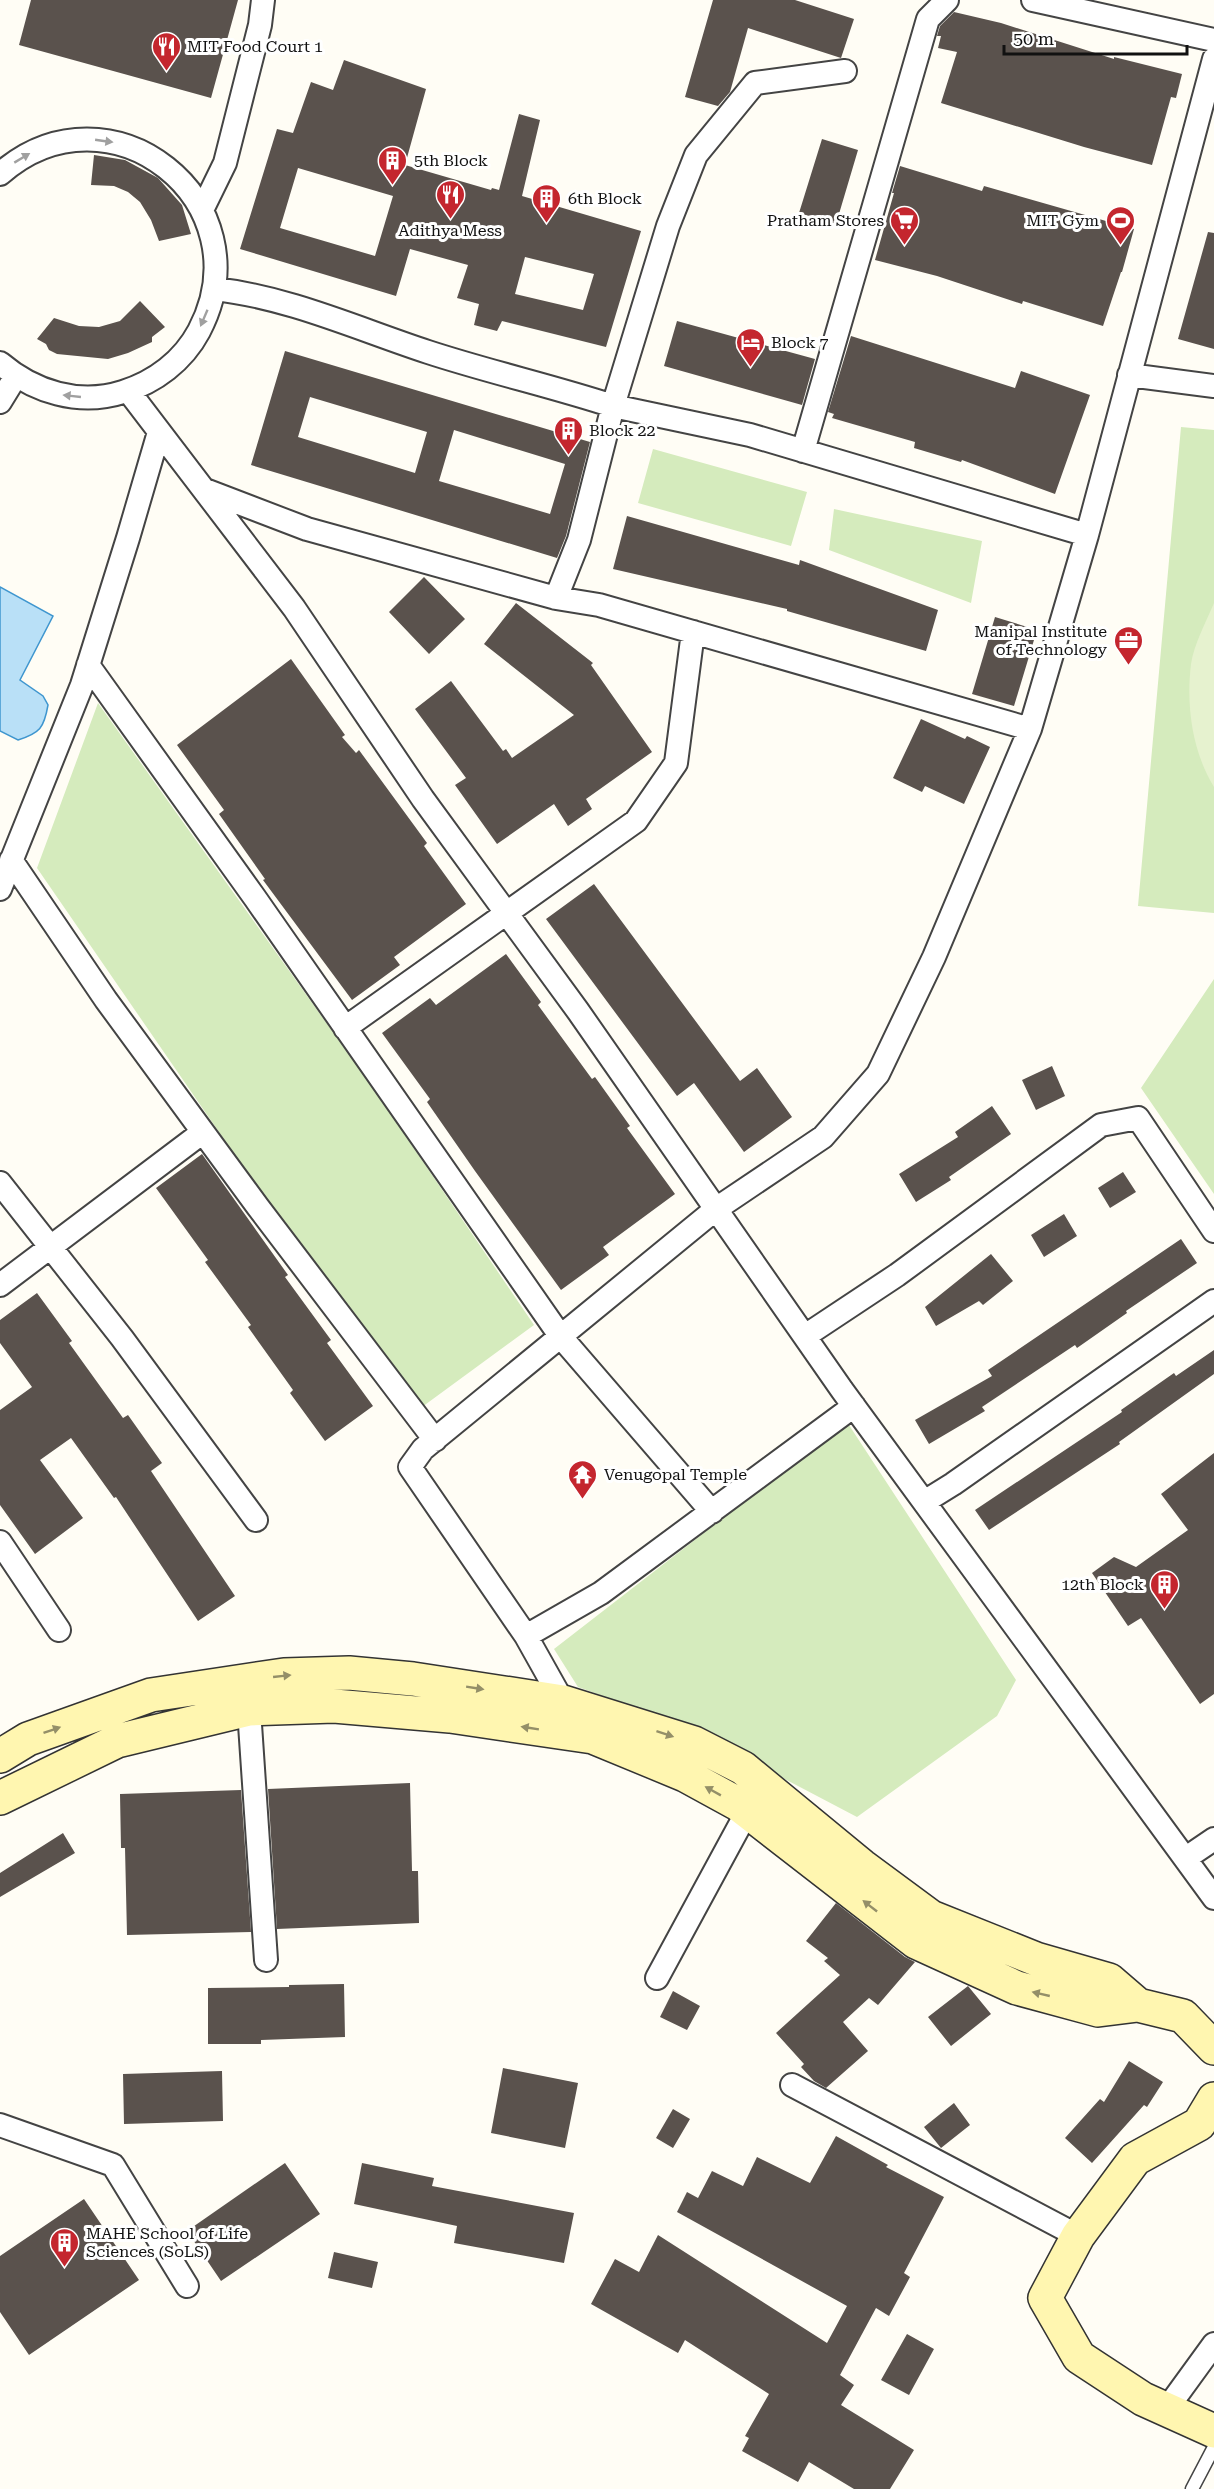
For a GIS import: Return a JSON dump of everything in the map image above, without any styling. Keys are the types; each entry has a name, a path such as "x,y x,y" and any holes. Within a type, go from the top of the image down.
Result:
{"main road":[{"path":"0,1798 117,1741 248,1695 284,1675 350,1673 413,1679 563,1702 694,1743 743,1768 862,1866 931,1917 1036,1959 1109,1980 1138,2005"},
{"path":"0,1756 28,1739 151,1695 248,1695 334,1707 450,1716 593,1737 685,1775 747,1812 916,1942 1017,1988 1098,2010 1138,2005 1183,2016 1214,2048"},
{"path":"1214,2099 1199,2124 1135,2159 1078,2236 1045,2298 1079,2357 1143,2399 1214,2431"}],"street":[{"path":"202,210 225,163 260,25 263,0"},
{"path":"803,451 928,19 946,0"},
{"path":"1033,0 1214,40"},
{"path":"563,1702 526,1636 410,1467 423,1449 716,1209 823,1137 878,1074 934,957 1030,729 1087,535 1214,59"},
{"path":"556,598 579,540 613,406 668,226 696,155 755,83 845,71"},
{"path":"0,174 26,155 53,144 82,139 132,147 159,161 181,180 202,210 215,252 214,289 203,324 182,354 160,374 130,390 99,396 70,396 41,389 8,370 0,402"},
{"path":"214,289 248,293 428,352 613,406 750,435 1087,535"},
{"path":"1129,375 1214,386"},
{"path":"130,390 159,432 294,608 423,799 578,1011 854,1406 1214,1898"},
{"path":"0,889 88,665 159,432"},
{"path":"204,490 308,529 556,598 599,605 1030,729"},
{"path":"345,1028 636,821 676,763 693,632"},
{"path":"88,665 255,898 561,1337 712,1512"},
{"path":"11,860 106,1000 435,1440"},
{"path":"805,1336 897,1275 1101,1125 1138,1118 1214,1232"},
{"path":"0,1285 203,1132"},
{"path":"0,1183 122,1338 256,1520"},
{"path":"924,1502 1214,1300"},
{"path":"526,1636 601,1593 854,1406"},
{"path":"0,1542 59,1630"},
{"path":"248,1695 266,1960"},
{"path":"657,1978 747,1812"},
{"path":"1186,1858 1214,1839"},
{"path":"792,2085 1078,2236"},
{"path":"0,2125 113,2165 187,2286"},
{"path":"1166,2410 1214,2344"}],"lane":[{"path":"1191,2489 1214,2447"}],"green space":[{"path":"1181,427 1214,430 1214,913 1138,906"},
{"path":"653,449 807,492 791,546 638,503"},
{"path":"834,509 982,541 971,603 829,550"},
{"path":"1214,603 1214,787 1200,758 1192,728 1189,696 1191,664 1197,641"},
{"path":"98,703 375,1091 534,1325 422,1407 252,1180 37,868"},
{"path":"1214,979 1214,1194 1141,1088"},
{"path":"847,1422 1016,1680 997,1716 857,1817 680,1724 578,1687 554,1649"}],"water":[{"path":"0,587 53,616 20,680 43,696 48,705 45,719 36,732 18,740 0,731"}],"building":[{"name":"MIT Food Court 1","path":"31,0 238,0 211,98 19,45"},
{"path":"713,0 795,0 854,19 841,58 748,28 730,92 718,106 685,97"},
{"path":"954,12 1001,23 1114,59 1114,57 1182,74 1176,98 1171,97 1152,165 1084,147 941,103 957,52 938,48 941,36 937,36 940,26"},
{"path":"344,60 426,89 405,165 491,190 492,188 499,190 519,114 540,120 522,196 641,231 606,347 502,321 497,331 474,325 479,304 457,298 468,265 410,249 396,296 240,249 277,129 293,133 311,82 333,90","holes":["298,168 393,196 375,256 280,228","525,257 594,274 583,310 515,294"]},
{"path":"822,139 858,150 836,224 799,213"},
{"path":"94,155 125,160 158,178 182,205 191,234 159,241 151,220 140,202 128,192 114,186 91,185"},
{"path":"900,166 982,191 984,186 1134,229 1103,326 1023,301 1022,304 937,276 875,260"},
{"path":"1208,232 1214,233 1214,349 1178,339"},
{"path":"140,301 165,327 152,337 152,342 128,353 108,359 57,354 37,339 54,318 79,326 99,327 120,321"},
{"path":"677,321 815,359 802,405 664,366"},
{"path":"851,336 1015,388 1021,371 1090,395 1055,494 962,460 961,462 914,448 915,442 832,418 834,414 828,412"},
{"name":"Block 22","path":"285,351 590,442 566,536 557,558 251,465","holes":["310,397 427,432 415,473 298,437","454,430 565,464 550,514 439,481"]},
{"path":"627,516 799,565 800,560 938,610 926,651 787,611 787,609 613,569"},
{"path":"424,577 465,619 429,654 389,612"},
{"path":"516,603 593,663 591,665 652,752 586,799 592,809 568,826 554,804 497,844 455,785 466,778 415,709 451,681 503,751 506,749 512,758 574,715 484,644"},
{"path":"995,617 1037,630 1014,706 972,694"},
{"path":"291,659 345,735 342,737 356,753 359,750 427,843 424,846 466,904 394,957 400,965 352,1000 263,880 265,879 219,814 224,810 177,745"},
{"path":"921,719 965,739 967,736 990,747 964,804 925,786 922,792 893,778"},
{"path":"594,884 740,1081 757,1068 792,1117 744,1152 694,1083 677,1096 546,919"},
{"path":"506,954 541,1002 538,1005 592,1079 595,1077 630,1126 627,1128 675,1194 603,1247 609,1255 561,1290 475,1171 427,1102 430,1099 382,1033 430,998 436,1005"},
{"path":"1052,1066 1065,1096 1036,1110 1022,1080"},
{"path":"992,1106 1011,1134 949,1177 951,1180 916,1202 899,1174 958,1137 955,1132"},
{"path":"202,1154 288,1275 285,1277 331,1340 327,1343 373,1406 325,1441 290,1393 293,1390 248,1327 251,1325 205,1262 208,1260 156,1188"},
{"path":"1123,1172 1136,1192 1110,1208 1098,1188"},
{"path":"1064,1214 1077,1236 1044,1257 1031,1235"},
{"path":"1181,1239 1197,1263 1126,1311 1127,1313 1077,1348 1075,1345 982,1407 985,1411 929,1444 915,1420 992,1376 988,1370"},
{"path":"991,1254 1013,1281 983,1305 979,1301 936,1326 925,1307"},
{"path":"37,1293 72,1341 69,1343 123,1418 128,1415 162,1463 151,1471 235,1596 198,1621 116,1497 114,1498 71,1438 40,1460 83,1518 35,1554 0,1505 0,1410 32,1387 0,1343 0,1320"},
{"path":"1214,1350 1214,1374 1119,1442 1120,1444 989,1530 975,1510 1122,1412 1121,1410 1174,1373 1176,1376"},
{"name":"12th Block","path":"1214,1453 1214,1694 1200,1704 1141,1618 1128,1626 1092,1573 1114,1557 1136,1567 1188,1530 1161,1494"},
{"path":"410,1783 412,1871 418,1871 419,1923 277,1929 268,1789"},
{"path":"241,1790 251,1932 127,1935 125,1848 121,1848 120,1794"},
{"path":"63,1833 75,1853 0,1897 0,1873"},
{"path":"836,1903 905,1957 915,1962 878,2005 869,1998 843,2022 868,2051 826,2088 814,2081 801,2067 804,2064 776,2033 840,1975 824,1961 828,1958 806,1941"},
{"path":"344,1984 345,2037 261,2040 261,2044 208,2044 208,1988"},
{"path":"968,1986 991,2014 951,2046 928,2017"},
{"path":"673,1991 700,2006 687,2030 660,2017"},
{"path":"1129,2061 1163,2082 1147,2107 1144,2105 1092,2163 1065,2138 1100,2099 1104,2102"},
{"path":"503,2068 578,2083 565,2148 491,2133"},
{"path":"222,2071 223,2121 124,2124 123,2074"},
{"path":"954,2103 970,2125 941,2148 924,2127"},
{"path":"673,2109 690,2119 673,2148 656,2138"},
{"path":"836,2136 888,2165 886,2167 944,2197 904,2273 910,2277 889,2316 876,2308 840,2375 854,2385 841,2405 914,2450 890,2489 854,2489 809,2462 798,2482 742,2451 749,2438 745,2436 769,2394 685,2340 678,2353 591,2304 615,2259 639,2272 658,2235 827,2343 847,2306 677,2212 687,2192 698,2198 712,2171 743,2186 757,2157 810,2183"},
{"path":"285,2163 320,2214 221,2281 187,2231"},
{"path":"362,2163 434,2178 432,2186 574,2213 564,2263 454,2243 457,2226 354,2204"},
{"name":"MAHE School of Life Sciences (SoLS)","path":"84,2199 139,2280 29,2355 0,2312 0,2256"},
{"path":"334,2252 378,2262 372,2288 328,2278"},
{"path":"907,2334 934,2349 909,2395 881,2380"}],"place":[{"name":"MIT Food Court 1","path":"166,72"},
{"name":"5th Block","path":"393,186"},
{"name":"Adithya Mess","path":"450,220"},
{"name":"6th Block","path":"547,224"},
{"name":"Pratham Stores","path":"905,246"},
{"name":"MIT Gym","path":"1120,246"},
{"name":"Block 7","path":"750,368"},
{"name":"Block 22","path":"568,456"},
{"name":"Manipal Institute of Technology","path":"1128,666"},
{"name":"Venugopal Temple","path":"583,1500"},
{"name":"12th Block","path":"1165,1610"},
{"name":"MAHE School of Life Sciences (SoLS)","path":"65,2268"}]}
